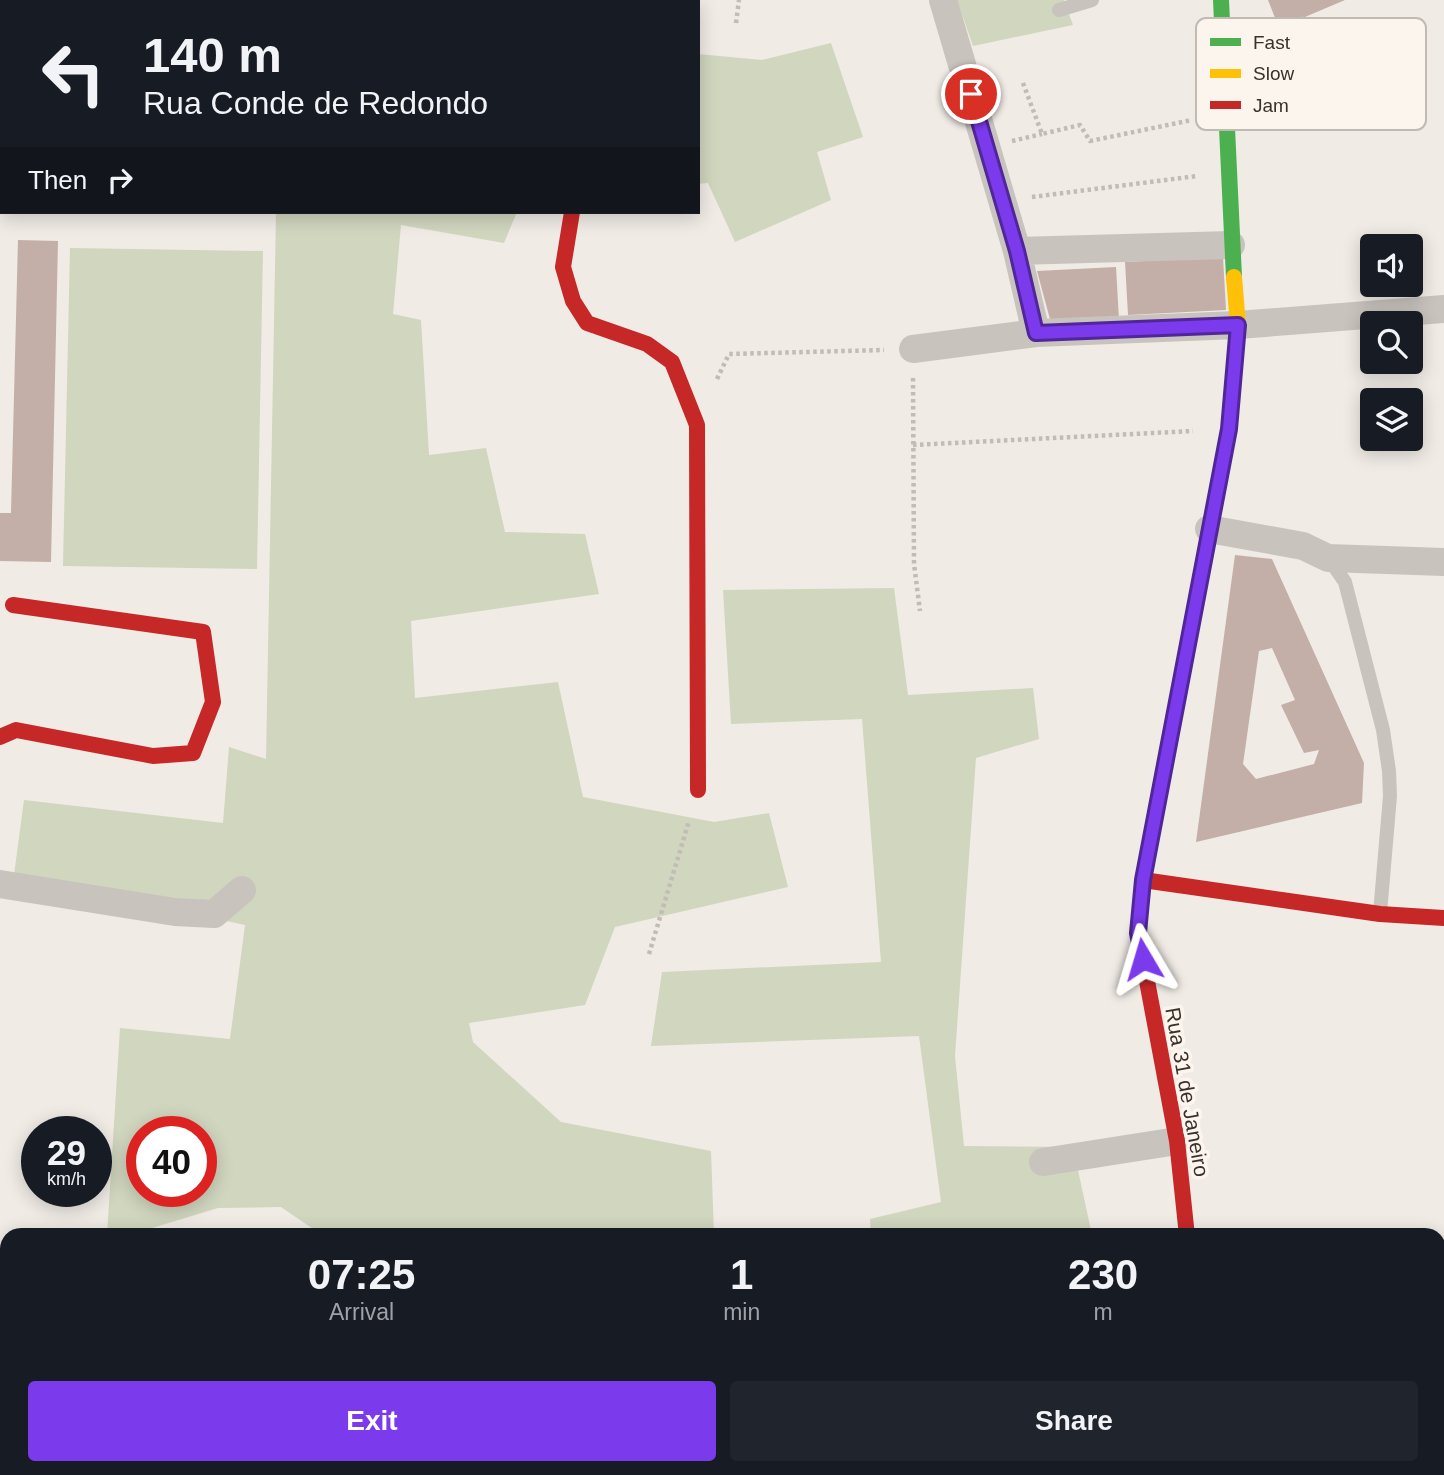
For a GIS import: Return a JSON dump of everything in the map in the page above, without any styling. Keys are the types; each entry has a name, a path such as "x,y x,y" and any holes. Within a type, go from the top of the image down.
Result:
{"street":[{"path":"943,0 1017,251 1036,333"},
{"name":"Rua 31 de Janeiro","path":"1221,0 1222,18"},
{"name":"Rua 31 de Janeiro","path":"1187,1228 1177,1141 1138,933 1143,880 1229,429 1238,325 1231,245 1227,130"},
{"path":"572,214 563,267 573,301 587,323 647,344 672,362 697,425 698,790"},
{"path":"1017,251 1231,245"},
{"path":"913,349 1036,333 1238,325 1444,309"},
{"path":"1209,529 1303,546 1328,558 1444,562"},
{"path":"0,737 16,730 153,756 193,753 213,702 203,632 13,604"},
{"path":"1143,880 1380,914 1444,918"},
{"path":"0,884 174,912 214,914 242,890"},
{"path":"1043,1162 1177,1141"}],"lane":[{"path":"1059,10 1092,0"},
{"path":"1328,558 1345,582 1383,730 1389,771 1390,796 1380,914"}],"path":[{"path":"736,23 740,0"},
{"path":"1023,83 1042,134 1080,125 1090,141 1196,119"},
{"path":"1033,197 1229,172"},
{"path":"697,425 729,354 847,353 913,349 914,564 920,611"},
{"path":"913,445 1229,429"},
{"path":"649,954 698,790"}],"green space":[{"path":"957,0 1064,0 1073,25 973,46"},
{"path":"831,43 863,137 817,152 831,200 735,242 708,183 700,184 700,54 762,60"},
{"path":"276,214 516,214 504,243 401,225 393,314 421,320 429,455 486,448 505,532 585,534 599,594 411,621 415,698 558,682 583,797 714,822 769,813 788,887 615,927 585,1005 469,1023 473,1042 561,1122 711,1151 714,1228 312,1228 281,1207 218,1208 152,1228 107,1228 109,1207 112,1207 112,1155 120,1028 230,1039 245,925 14,875 24,800 223,823 229,747 266,759"},
{"path":"70,248 263,251 257,569 63,566"},
{"path":"894,588 908,695 1033,688 1039,739 976,758 955,1056 964,1146 1073,1147 1090,1228 871,1228 870,1219 941,1202 919,1036 651,1046 662,972 881,962 862,719 731,724 723,590"}],"building":[{"path":"1268,0 1345,0 1303,18 1275,18"},
{"path":"18,240 58,241 51,562 0,561 0,513 11,513"},
{"path":"1223,257 1226,310 1128,315 1125,262"},
{"path":"1116,267 1119,320 1051,323 1037,271"},
{"path":"1235,555 1272,559 1364,763 1362,803 1196,842","holes":["1272,648 1295,700 1281,705 1304,753 1319,750 1314,764 1256,779 1243,764 1259,651"]}],"traffic: fast":[{"path":"1221,0 1222,18"},
{"path":"1227,130 1234,277"}],"traffic: slow":[{"path":"1164,768 1229,429 1238,325 1234,277"}],"traffic: jam":[{"path":"572,214 563,267 573,301 587,323 647,344 672,362 697,425 698,790"},
{"path":"0,737 16,730 153,756 193,753 213,702 203,632 13,605"},
{"path":"1164,768 1143,880 1138,933 1177,1141 1186,1228"},
{"path":"1143,880 1380,914 1444,918"}],"route":[{"path":"971,94 1017,251 1036,333 1238,325 1229,429 1143,880 1138,933 1143,959"}]}
